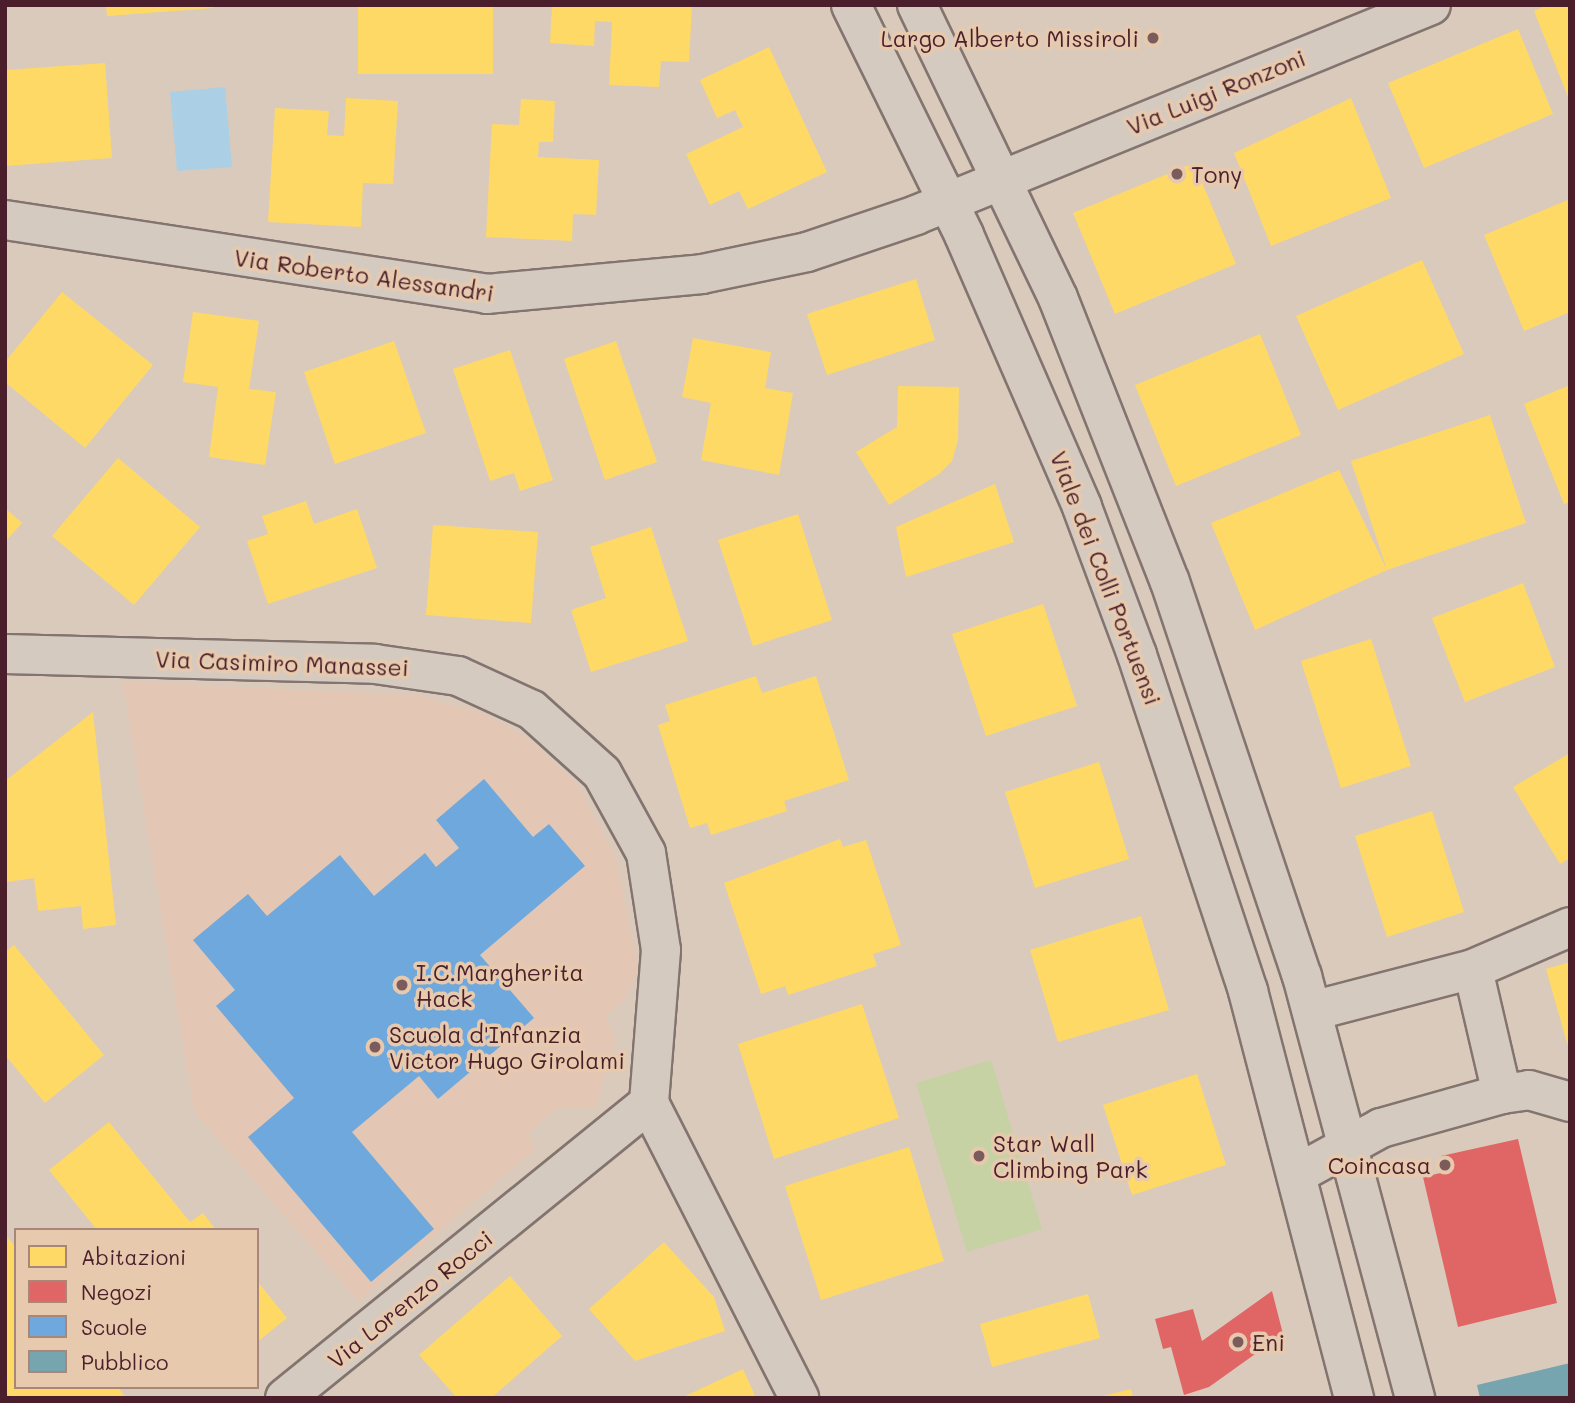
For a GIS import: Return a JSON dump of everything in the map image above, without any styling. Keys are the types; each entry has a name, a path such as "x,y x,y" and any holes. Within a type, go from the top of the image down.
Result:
{"street":[{"name":"Viale dei Colli Portuensi","path":"851,5 949,201 1129,632 1209,862 1297,1174 1354,1398"},
{"path":"917,5 1058,298 1170,582 1312,1011 1415,1398"},
{"name":"Via Luigi Ronzoni","path":"1001,177 1431,5"},
{"name":"Via Roberto Alessandri","path":"5,220 409,286 514,295 757,264 843,241 949,201 1001,177"},
{"name":"Via Casimiro Manassei","path":"5,654 375,664 458,676 532,710 602,773 646,853 661,950 649,1103"},
{"path":"1312,1011 1474,969 1570,927"},
{"path":"1474,969 1503,1094"},
{"path":"1297,1174 1381,1128 1503,1094 1529,1090 1569,1106"},
{"path":"649,1103 799,1398"},
{"name":"Via Lorenzo Rocci","path":"285,1398 534,1199 649,1103"}],"shaded area":[{"name":"I.C.Margherita Hack","path":"122,681 414,695 484,713 531,741 578,785 616,858 639,970 624,1000 605,1016 616,1039 595,1108 558,1107 529,1132 534,1150 358,1301 194,1111"}],"green space":[{"name":"Star Wall Climbing Park","path":"991,1060 1042,1229 967,1252 916,1083"}],"water":[{"path":"225,87 232,167 177,171 170,92"}],"building: Abitazioni":[{"path":"106,5 213,5 213,8 107,16"},
{"path":"358,5 493,5 493,74 358,74"},
{"path":"552,5 692,5 689,62 661,61 659,87 609,85 612,22 595,21 594,46 550,43"},
{"path":"1548,5 1570,5 1570,102 1534,11"},
{"path":"1518,29 1553,114 1424,168 1388,83"},
{"path":"769,47 827,172 748,209 739,191 710,205 686,154 743,127 735,110 717,118 700,80"},
{"path":"105,63 112,158 5,166 5,70"},
{"path":"346,98 398,101 393,184 363,183 361,227 268,222 275,108 329,111 327,135 344,136"},
{"path":"1351,98 1391,198 1271,246 1234,153"},
{"path":"521,99 555,101 553,142 539,142 538,157 599,160 596,215 573,214 572,241 486,237 492,124 519,125"},
{"path":"1194,163 1236,264 1115,314 1073,213"},
{"path":"1570,199 1570,312 1524,331 1484,235"},
{"path":"1422,260 1464,354 1338,410 1296,316"},
{"path":"916,279 935,340 827,375 807,314"},
{"path":"62,292 153,365 85,448 5,382 5,362"},
{"path":"193,312 259,321 249,389 276,392 265,465 209,457 218,387 183,382"},
{"path":"1260,334 1301,435 1176,486 1135,385"},
{"path":"693,338 771,352 765,388 793,393 779,475 701,460 711,403 682,397"},
{"path":"394,341 426,433 335,464 304,372"},
{"path":"616,341 657,462 605,480 564,359"},
{"path":"510,350 553,480 520,491 514,473 490,481 453,369"},
{"path":"1570,385 1570,502 1564,504 1524,404"},
{"path":"898,386 959,387 958,440 952,461 939,474 889,505 856,452 897,427"},
{"path":"1490,415 1526,523 1387,570 1351,461"},
{"path":"118,458 200,527 134,605 52,536"},
{"path":"1339,470 1387,570 1255,630 1211,523"},
{"path":"995,484 1014,542 906,577 896,527"},
{"path":"306,501 314,524 357,509 377,568 268,604 247,541 268,534 262,516"},
{"path":"5,508 22,523 5,542"},
{"path":"798,514 832,620 753,646 718,540"},
{"path":"433,525 538,532 531,623 426,615"},
{"path":"651,527 688,641 591,672 571,610 606,598 590,547"},
{"path":"1523,583 1555,667 1465,702 1432,618"},
{"path":"1043,604 1077,706 986,736 952,634"},
{"path":"1371,639 1411,766 1341,788 1301,661"},
{"path":"756,676 762,693 816,676 849,780 784,801 787,811 711,835 707,823 690,828 658,725 670,721 665,705"},
{"path":"93,712 116,925 83,929 81,906 38,911 34,878 7,882 5,781"},
{"path":"1570,753 1570,858 1560,864 1513,787"},
{"path":"1099,762 1129,859 1035,888 1005,792"},
{"path":"1432,811 1464,912 1387,937 1355,836"},
{"path":"840,839 843,847 866,840 901,945 873,954 877,966 788,995 785,986 761,994 724,883"},
{"path":"1141,916 1169,1010 1058,1042 1030,950"},
{"path":"14,945 104,1055 45,1103 5,1055 5,952"},
{"path":"1570,962 1570,1050 1569,1050 1546,969"},
{"path":"862,1004 899,1118 774,1159 738,1044"},
{"path":"1197,1074 1226,1165 1132,1195 1103,1105"},
{"path":"109,1122 190,1222 203,1213 214,1228 95,1228 49,1170"},
{"path":"909,1147 944,1261 821,1300 785,1186"},
{"path":"5,1234 14,1245 14,1389 119,1389 126,1398 11,1398 5,1390"},
{"path":"664,1242 714,1297 725,1331 635,1361 589,1309"},
{"path":"510,1276 562,1336 491,1398 457,1398 419,1355"},
{"path":"259,1283 287,1318 259,1340"},
{"path":"1088,1294 1100,1338 992,1367 980,1324"},
{"path":"743,1369 756,1398 681,1398"},
{"path":"1131,1389 1133,1398 1099,1397"}],"building: Negozi":[{"path":"1518,1139 1557,1303 1458,1327 1423,1177 1445,1172 1441,1156"},
{"path":"1272,1291 1283,1334 1209,1387 1184,1395 1171,1347 1163,1349 1155,1319 1193,1309 1202,1341"}],"building: Scuole":[{"name":"Scuola d'Infanzia Victor Hugo Girolami","path":"484,779 533,837 549,824 585,866 480,955 534,1018 438,1099 419,1076 352,1132 434,1229 371,1282 248,1137 294,1098 216,1006 235,990 193,940 248,894 267,916 340,855 374,896 425,853 436,867 459,848 436,820"}],"building: Pubblico":[{"path":"1570,1363 1570,1398 1480,1398 1477,1385"}],"place":[{"name":"Largo Alberto Missiroli","path":"1153,38"},
{"name":"Tony","path":"1177,174"},
{"name":"I.C.Margherita Hack","path":"402,985"},
{"name":"Scuola d'Infanzia Victor Hugo Girolami","path":"375,1047"},
{"name":"Star Wall Climbing Park","path":"979,1156"},
{"name":"Coincasa","path":"1445,1165"},
{"name":"Eni","path":"1238,1342"}]}
